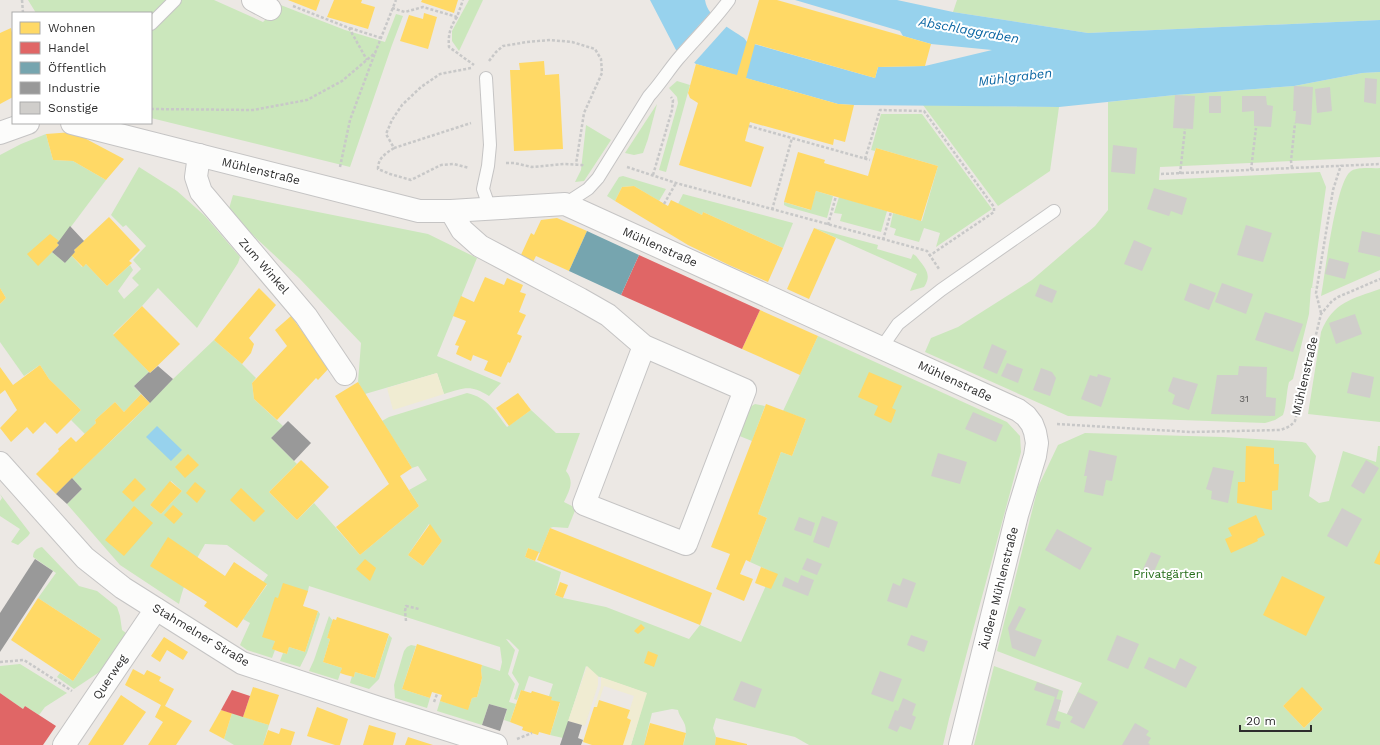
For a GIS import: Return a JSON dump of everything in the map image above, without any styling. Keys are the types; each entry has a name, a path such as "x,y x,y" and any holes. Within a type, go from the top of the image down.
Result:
{"street":[{"path":"0,133 25,124"},
{"name":"Mühlenstraße","path":"80,124 110,128 200,155 419,211 451,211 565,204 1018,410 1026,416 1032,424 1035,432"},
{"name":"Zum Winkel","path":"200,155 196,177 201,192 306,316 345,374"},
{"path":"451,211 462,230 480,246 608,314 644,346 745,390 686,544 584,504 644,346"},
{"name":"Äußere Mühlenstraße","path":"960,745 1017,515 1035,456 1037,443 1035,432"},
{"name":"Stahmelner Straße","path":"0,462 85,558 123,588 242,663 496,745"},
{"name":"Querweg","path":"64,745 156,609"}],"lane":[{"path":"152,23 175,0"},
{"path":"565,204 591,186 650,96 678,59 721,12 729,0"},
{"path":"486,72 490,145 488,166 483,189 490,209"},
{"path":"882,347 898,324 950,284 1054,211"}],"path":[{"path":"22,0 23,12"},
{"path":"339,171 350,120 396,0"},
{"path":"463,0 450,27 448,37 449,47 477,67 440,74 421,87 402,105 392,120 386,134 394,148 474,122 489,122"},
{"path":"270,4 381,38"},
{"path":"392,8 405,12 423,7 456,17"},
{"path":"349,28 367,60"},
{"path":"486,72 496,52 503,46 550,40 572,42 595,49 601,59 602,73 584,113 576,164"},
{"path":"152,109 253,110 307,100 342,82 375,53"},
{"path":"653,175 672,110 673,100 669,94"},
{"path":"865,159 880,110 924,111 994,207 994,212 929,256"},
{"path":"1292,168 1291,161 1295,124"},
{"path":"749,126 870,160"},
{"path":"1251,170 1256,128"},
{"path":"1180,174 1185,129"},
{"path":"772,210 792,138"},
{"path":"608,161 676,183 926,252 950,284"},
{"path":"1161,174 1380,164"},
{"path":"1321,314 1316,293 1333,190 1341,165"},
{"path":"664,204 676,183"},
{"path":"828,225 836,196"},
{"path":"883,240 891,212"},
{"name":"Mühlenstraße","path":"1035,432 1054,424 1191,432 1280,430 1287,428 1295,421 1321,314 1338,296 1380,279"},
{"path":"406,620 406,606 419,609"},
{"path":"0,662 24,660 69,689"},
{"path":"517,739 532,733"}],"green space":[{"path":"28,0 214,0 263,22 278,4 345,30 385,42 396,14 403,16 350,167 152,118 152,12 35,12"},
{"path":"469,0 483,0 459,51 452,41 452,31"},
{"path":"957,0 1380,0 1380,20 1088,33 953,12"},
{"path":"1380,72 1380,157 1160,167 1159,180 1320,172 1326,187 1309,314 1293,379 1289,382 1283,415 1275,420 1265,423 1068,416 925,352 931,338 958,327 1032,280 1095,226 1108,210 1108,102 1175,95 1294,86 1362,73"},
{"path":"677,81 690,85 666,172 659,170 678,103 677,97 669,88"},
{"path":"657,104 643,153 634,155 625,153"},
{"path":"923,105 1059,107 1050,171 998,206"},
{"path":"881,114 922,114 992,209 936,247 940,233 924,228 919,242 894,235 896,229 890,227 893,213 922,221 938,166 876,148 875,151 871,150"},
{"path":"586,125 611,140 584,181 575,182 581,170"},
{"path":"46,134 53,160 73,161 106,180 52,252 65,263 71,255 82,267 86,264 107,286 130,265 133,270 118,291 124,299 139,285 132,278 141,269 133,260 146,246 126,225 123,227 111,215 139,167 177,191 205,216 240,257 238,263 197,328 158,288 113,334 149,372 134,386 141,394 124,412 115,402 95,420 96,423 85,434 71,420 81,410 49,379 40,365 24,376 0,342 0,304 6,298 0,288 0,155 21,144"},
{"path":"1380,168 1380,270 1321,296 1329,242 1345,179 1353,170"},
{"path":"623,176 666,189 659,201 634,186 622,187 615,201 607,196 619,177"},
{"path":"816,191 833,196 827,218 784,205 784,202 810,210"},
{"path":"683,194 793,223 783,248 703,212 702,215 678,204"},
{"path":"233,195 428,234 477,258 437,356 501,383 489,396 477,390 467,388 444,394 437,373 365,394 358,382 361,343 299,278 228,212"},
{"path":"839,197 887,211 881,232 840,221 842,214 834,213"},
{"path":"814,228 878,245 877,249 911,259 913,254 928,274 927,282 924,287 910,291 917,274"},
{"path":"1380,289 1380,422 1308,414 1321,332 1326,322 1331,314 1344,303"},
{"path":"818,336 1007,422 1020,436 1021,452 943,745 809,745 795,737 716,718 713,728 716,737 715,745 683,745 686,728 678,710 672,709 652,713 644,745 631,745 646,693 597,676 586,666 563,738 550,735 560,703 551,700 549,696 553,684 529,676 524,691 521,690 517,700 514,699 519,684 512,673 519,650 506,639 515,650 508,674 515,684 509,702 516,704 510,722 504,720 507,709 489,704 482,725 437,711 440,701 468,709 472,698 477,697 482,678 482,665 500,671 502,662 500,647 309,586 308,591 275,641 273,649 275,650 272,658 247,650 240,645 250,623 243,619 267,585 263,582 268,575 227,545 205,544 190,573 179,604 120,565 67,504 82,489 72,478 214,340 256,378 252,383 254,399 283,426 271,438 297,464 269,492 297,520 314,503 360,555 419,506 409,490 427,480 418,466 412,468 382,421 389,417 467,393 486,402 507,427 531,410 556,433 580,433 566,471 569,475 571,483 564,502 576,508 568,528 550,528 540,553 528,548 525,557 561,572 555,595 606,607 689,639 700,625 741,642 772,572 750,562 767,518 758,514 781,452 792,456 806,419 783,411","holes":["171,481 182,491 161,514 150,505","429,524 442,541 423,566 408,555"]},
{"path":"755,404 765,406 752,441 737,435 750,407"},
{"name":"Privatgärten","path":"1085,433 1223,437 1302,442 1306,443 1316,456 1309,496 1319,503 1329,501 1343,451 1376,462 1378,446 1380,446 1380,745 974,745 994,666 1063,691 1058,711 1067,714 1082,683 997,651 1038,487 1058,445","holes":["1302,688 1323,709 1304,728 1283,706"]},
{"path":"0,494 30,533 18,545 11,542 20,529 0,516 0,501 2,498"},
{"path":"42,547 79,586 97,591 117,607 122,630 126,633 101,671 74,689 57,677 60,673 73,681 101,639 38,598 56,573 33,557 36,550"},
{"path":"318,611 320,614 307,653 300,667 280,661 283,653 287,654 289,647 305,652"},
{"path":"329,616 333,621 327,638 330,639 323,662 342,668 338,680 309,671"},
{"path":"389,635 392,638 379,679 369,689 350,683 355,672 375,678"},
{"path":"411,645 416,646 402,689 430,698 427,708 395,698 394,685 404,651"},
{"path":"20,664 67,693 45,707 39,715 25,706 23,709 0,693 0,666"},
{"path":"232,713 269,725 263,745 234,745 224,739"}],"sand":[{"path":"437,373 444,394 393,410 387,388"},
{"path":"587,666 598,676 598,685 585,726 568,721"},
{"path":"601,677 647,693 631,745 623,745 631,720 627,718 634,696 604,686 597,707 594,707 601,686"}],"water":[{"path":"650,0 705,0 710,13 715,18 744,38 747,42 875,78 878,67 925,66 992,50 931,44 903,36 900,31 795,0 897,0 953,12 1088,33 1380,20 1380,72 1362,73 1294,86 1175,95 1059,107 838,104 696,64 676,50"},
{"path":"157,426 182,450 171,461 146,437"}],"pier":[{"path":"711,12 728,25 693,64 675,52"}],"building: Wohnen":[{"path":"288,0 320,0 316,11"},
{"path":"334,0 362,0 361,3 375,7 368,29 327,17"},
{"path":"422,0 458,0 454,13 421,2"},
{"path":"759,0 777,0 931,44 925,66 878,67 875,78 755,44 746,78 838,104 854,105 845,142 834,139 833,145 750,122 745,141 764,147 751,187 679,165 698,103 690,98 688,93 696,64 737,75"},
{"path":"424,13 437,17 428,49 400,41 409,15 423,19"},
{"path":"11,28 12,98 0,104 0,33"},
{"path":"544,61 545,75 559,74 563,149 514,151 510,70 520,70 519,63"},
{"path":"73,132 124,159 106,180 73,161 53,160 46,134"},
{"path":"876,148 938,166 921,221 816,191 811,210 784,202 798,152 825,160 824,163 868,176"},
{"path":"634,186 668,206 671,200 702,215 703,212 783,248 768,282 688,245 615,201 622,187"},
{"path":"109,217 140,250 129,261 132,263 107,286 86,264 83,267 71,255 75,252 74,250"},
{"path":"557,218 587,231 569,271 536,256 533,262 520,257 531,233 534,235 541,220"},
{"path":"814,228 836,238 809,299 787,289"},
{"path":"50,234 59,241 57,243 59,245 38,266 27,254"},
{"path":"485,277 504,285 507,278 523,285 520,292 526,294 519,312 526,315 517,334 522,336 510,363 508,362 501,377 484,370 488,361 473,355 471,361 456,354 459,346 455,345 466,321 453,316 461,296 474,302"},
{"path":"0,288 6,298 0,304"},
{"path":"259,288 276,305 249,338 254,344 251,353 242,364 214,340"},
{"path":"142,306 180,344 150,373 113,335"},
{"path":"760,310 818,336 800,375 742,349"},
{"path":"291,316 329,368 318,380 316,378 277,420 254,399 252,383 287,346 275,330"},
{"path":"40,365 49,379 81,410 57,434 45,422 33,434 27,427 11,442 0,428 17,410 5,390 0,394 0,367 13,385"},
{"path":"869,372 902,386 892,408 896,410 891,423 874,415 878,406 858,397"},
{"path":"358,382 412,468 400,476 419,506 360,555 336,527 389,484 335,396"},
{"path":"518,393 531,410 509,426 496,408"},
{"path":"141,394 150,403 56,494 36,474 71,437 76,442 96,423 95,420 115,402 124,412"},
{"path":"766,404 806,419 792,456 781,452 758,514 767,518 750,562 746,560 740,574 753,579 744,601 716,589 730,554 711,547"},
{"path":"1246,446 1274,448 1274,464 1279,464 1278,490 1272,491 1272,510 1237,503 1238,482 1245,482"},
{"path":"188,454 199,465 185,478 175,467"},
{"path":"301,460 329,487 297,520 269,492"},
{"path":"135,478 146,489 133,502 122,492"},
{"path":"170,481 182,491 161,514 150,505"},
{"path":"195,482 206,491 197,503 186,493"},
{"path":"241,488 265,511 254,522 230,500"},
{"path":"173,505 183,514 174,524 164,515"},
{"path":"134,506 153,523 124,556 105,540"},
{"path":"1256,515 1265,535 1257,539 1258,541 1231,553 1225,539 1232,536 1228,528"},
{"path":"430,524 442,541 423,566 408,555"},
{"path":"550,528 712,593 700,625 537,560"},
{"path":"168,537 225,576 234,562 267,584 237,628 204,606 207,602 150,566"},
{"path":"528,548 539,552 535,561 525,557"},
{"path":"1380,550 1380,565 1374,563"},
{"path":"365,559 376,568 370,581 356,569"},
{"path":"761,567 778,574 771,589 755,583"},
{"path":"1282,576 1325,597 1306,636 1263,615"},
{"path":"560,582 568,585 563,598 555,595"},
{"path":"283,583 308,591 303,606 318,611 305,652 289,647 287,654 280,652 272,649 275,641 262,637 275,597 278,598"},
{"path":"38,598 101,639 73,681 11,640"},
{"path":"337,617 389,634 375,678 355,672 354,677 346,675 340,673 342,668 323,662 330,639 327,638 333,619 336,620"},
{"path":"641,624 645,628 638,634 634,631"},
{"path":"164,637 188,652 183,660 167,650 160,662 151,656"},
{"path":"417,644 482,665 482,678 477,697 472,698 468,710 440,701 442,695 432,692 430,698 402,689"},
{"path":"648,651 658,655 654,667 644,663"},
{"path":"133,669 144,675 147,670 161,677 159,681 174,689 165,706 192,721 176,745 148,745 163,722 155,717 161,705 125,685"},
{"path":"253,687 279,695 269,725 243,717"},
{"path":"1302,687 1323,709 1304,728 1283,706"},
{"path":"521,690 531,693 532,691 552,697 551,700 560,702 550,735 539,732 538,735 522,730 523,727 510,722"},
{"path":"121,695 146,712 123,745 88,745"},
{"path":"599,700 630,710 627,718 631,720 623,745 592,745 583,742 594,707 597,707"},
{"path":"317,707 348,719 340,745 335,745 307,736"},
{"path":"221,710 232,713 224,739 209,731"},
{"path":"650,723 686,733 683,745 644,745"},
{"path":"369,725 396,733 393,745 363,745"},
{"path":"281,728 295,732 291,745 263,745 268,730 279,734"},
{"path":"408,737 433,745 405,745"},
{"path":"716,737 747,744 747,745 715,745"}],"building: Handel":[{"path":"639,255 760,310 742,349 621,295"},
{"path":"232,690 250,696 243,717 221,710"},
{"path":"0,693 23,709 25,706 56,726 43,745 0,745"}],"building: Öffentlich":[{"path":"587,231 639,255 621,295 569,271"}],"building: Industrie":[{"path":"70,226 84,241 74,250 75,252 65,263 52,252 59,245 57,243"},
{"path":"158,366 173,379 150,403 134,386"},
{"path":"288,421 311,443 294,461 271,438"},
{"path":"72,478 82,489 67,504 56,494"},
{"path":"35,559 53,571 0,652 0,613"},
{"path":"489,704 507,709 500,731 482,725"},
{"path":"568,721 582,725 578,738 583,740 581,745 560,745"}],"building: Sonstige":[{"path":"1365,78 1377,79 1376,104 1364,102"},
{"path":"1294,86 1313,87 1311,125 1295,123 1296,111 1293,111"},
{"path":"1330,87 1332,111 1317,113 1315,89"},
{"path":"1175,95 1195,96 1193,129 1173,128"},
{"path":"1209,96 1221,96 1221,113 1209,113"},
{"path":"1242,96 1266,96 1267,105 1273,106 1271,127 1254,126 1254,111 1242,112"},
{"path":"1113,145 1137,148 1135,174 1111,172"},
{"path":"1154,188 1187,198 1182,215 1171,211 1169,216 1147,209"},
{"path":"1246,225 1272,233 1263,262 1237,255"},
{"path":"1362,231 1380,235 1380,257 1358,252"},
{"path":"1134,240 1152,248 1142,271 1124,264"},
{"path":"1329,258 1349,263 1345,279 1325,274"},
{"path":"1190,283 1216,293 1209,310 1184,300"},
{"path":"1222,283 1253,294 1246,314 1215,302"},
{"path":"1040,284 1057,291 1052,303 1035,296"},
{"path":"1265,312 1303,324 1293,352 1255,340"},
{"path":"1355,314 1362,334 1336,344 1329,323"},
{"path":"992,344 1007,351 997,374 983,368"},
{"path":"1007,363 1023,369 1018,383 1001,376"},
{"path":"1239,366 1267,367 1266,397 1276,398 1275,416 1211,414 1217,375 1238,375"},
{"path":"1041,368 1052,372 1056,378 1050,396 1033,390"},
{"path":"1352,372 1374,377 1370,398 1347,393"},
{"path":"1098,374 1111,378 1101,407 1081,399 1090,375 1097,377"},
{"path":"1173,377 1198,384 1189,410 1172,404 1175,395 1168,391"},
{"path":"973,412 1003,425 996,442 965,429"},
{"path":"1089,450 1117,456 1112,481 1106,480 1103,496 1084,492 1087,476 1084,476"},
{"path":"938,453 967,462 960,484 931,476"},
{"path":"1366,460 1379,468 1364,494 1351,486"},
{"path":"1213,467 1234,471 1228,503 1211,499 1212,491 1206,489"},
{"path":"1342,508 1362,519 1347,547 1327,536"},
{"path":"822,516 838,522 829,548 813,542"},
{"path":"799,517 815,523 811,536 794,530"},
{"path":"1057,529 1092,548 1080,570 1045,550"},
{"path":"1151,552 1161,556 1152,576 1142,571"},
{"path":"807,558 822,564 817,575 802,569"},
{"path":"801,575 814,580 808,596 782,586 785,577 798,583"},
{"path":"903,578 916,583 907,608 887,601 893,583 900,586"},
{"path":"1019,606 1026,609 1015,630 1042,640 1035,657 1012,648 1008,628"},
{"path":"911,635 928,641 924,652 907,645"},
{"path":"1117,635 1139,644 1128,669 1107,660"},
{"path":"1149,657 1175,669 1180,658 1197,667 1186,688 1144,668"},
{"path":"880,671 902,679 893,702 871,694"},
{"path":"741,681 762,689 755,708 733,700"},
{"path":"1037,682 1059,690 1056,699 1061,700 1055,720 1061,722 1059,729 1046,725 1055,697 1034,690"},
{"path":"1078,692 1098,702 1084,729 1070,722 1073,717 1067,714"},
{"path":"903,698 916,704 912,715 916,717 911,730 900,726 897,732 888,728 895,710 898,711"},
{"path":"1135,723 1149,731 1146,735 1151,738 1148,743 1150,744 1149,745 1122,745"}],"water label":[{"name":"Abschlaggraben","path":"969,30"},
{"name":"Mühlgraben","path":"1015,77"}]}
